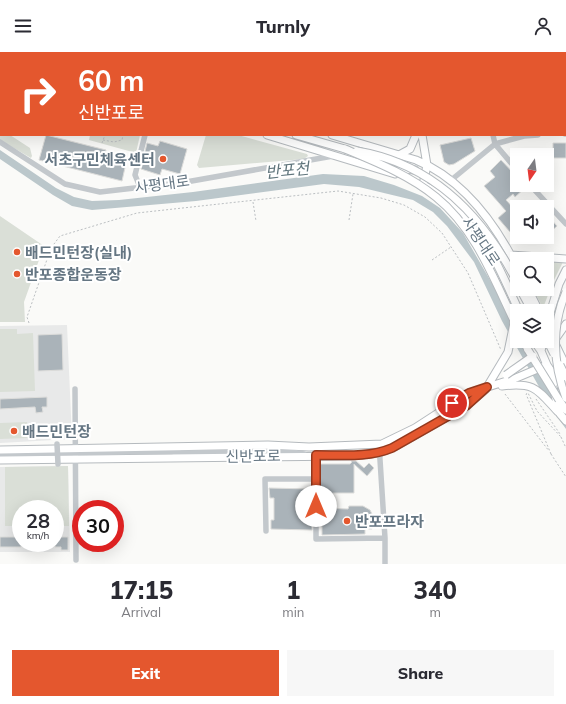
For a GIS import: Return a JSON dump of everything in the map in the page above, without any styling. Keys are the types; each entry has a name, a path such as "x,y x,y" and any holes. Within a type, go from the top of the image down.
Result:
{"main road":[{"name":"사평대로","path":"270,136 371,166 423,185 442,194 465,216 482,237 495,258 516,304"},
{"path":"300,136 345,149 374,154 389,159 431,180 448,192 476,219 492,239 510,270"},
{"name":"사평대로","path":"335,136 399,155 427,167 450,181 460,188 488,218 510,254"},
{"path":"399,155 410,150 416,136"},
{"path":"422,136 427,167 423,185"},
{"path":"345,149 405,176 436,197 459,221 483,256 510,315"},
{"path":"384,168 393,165 395,158 386,151"},
{"path":"371,166 413,170 427,167"},
{"path":"554,258 566,259"},
{"path":"553,304 559,284 566,270"},
{"path":"559,284 562,292 566,293 556,323 555,351 559,376 566,398"},
{"path":"554,337 566,324"},
{"path":"487,387 510,338"},
{"path":"554,347 566,366"},
{"path":"528,348 563,412"},
{"name":"신반포로","path":"0,450 169,457 315,455 352,456 380,453 396,446 466,406 487,387 533,356 536,348"},
{"path":"538,348 566,421"},
{"path":"553,348 566,377"},
{"path":"487,387 544,366"},
{"path":"544,366 566,393"},
{"path":"487,387 523,384 535,388 563,412"},
{"name":"신반포로","path":"0,458 162,448 268,445 308,447 379,444 389,442 415,428 469,393 487,387"}],"street":[{"path":"140,187 135,175 145,136"},
{"path":"493,136 495,144 510,162"},
{"path":"450,181 495,144 521,136"},
{"name":"사평대로","path":"0,142 65,184 100,192 186,182 335,156"},
{"path":"536,192 566,224"},
{"path":"75,389 76,560"},
{"path":"57,444 58,464"},
{"path":"379,444 385,538 385,564"},
{"path":"0,454 287,451 308,447"},
{"path":"162,448 178,451"},
{"path":"75,454 291,452 315,455 316,539 385,538"},
{"path":"146,453 169,457"},
{"path":"266,531 265,479 316,479"}],"path":[{"path":"102,143 104,136"},
{"path":"103,140 114,142 122,140 124,136"},
{"path":"29,324 27,317 51,248 60,236 137,213 338,191 404,205 425,216 442,233 468,273 505,351"},
{"path":"349,220 354,194"},
{"path":"253,201 256,221"},
{"path":"432,260 451,246"},
{"path":"505,394 566,476"},
{"path":"551,454 526,394 528,394 537,411 561,437"},
{"path":"535,397 561,437 566,448"}],"shaded area":[{"path":"0,136 12,136 30,148 31,158 0,140"},
{"path":"90,136 140,136 136,153 89,140"},
{"path":"206,136 242,136 307,154 308,156 304,159 199,168 197,165"},
{"name":"반포천","path":"0,150 56,188 74,197 92,201 119,200 193,192 323,174 364,176 394,185 422,196 440,208 463,233 510,315 510,335 474,262 447,226 433,212 413,200 359,187 324,184 196,201 92,210 72,206 0,159"},
{"name":"반포종합운동장","path":"0,216 44,246 24,302 25,322 0,322"},
{"path":"554,261 563,262 554,280"},
{"path":"537,296 548,296 545,304 541,304"},
{"path":"67,325 72,439 0,443 0,326"},
{"path":"0,329 17,329 17,334 33,333 35,391 0,392"},
{"name":"반포천","path":"517,348 529,348 566,416 566,429 551,408"},
{"name":"배드민턴장","path":"27,422 28,438 0,439 0,423"},
{"path":"68,466 70,552 64,552 64,500 12,500 12,552 0,552 0,467"},
{"path":"68,466 69,526 64,526 64,500 12,500 12,526 5,526 5,467"}],"building":[{"path":"46,136 50,136 106,150 105,155 116,157 116,160 126,163 122,181 39,160"},
{"path":"471,138 475,151 454,164 449,165 444,162 440,145"},
{"name":"서초구민체육센터","path":"160,141 187,149 180,174 162,169 160,175 141,169 147,143 158,146"},
{"path":"553,143 566,143 566,158 554,158"},
{"path":"501,160 510,170 510,192 520,192 515,197 513,194 506,200 510,204 510,232 498,218 506,211 484,186 495,177 490,171"},
{"path":"62,334 63,370 38,371 38,335"},
{"path":"47,397 47,407 42,407 43,412 36,413 35,407 0,409 0,399"},
{"path":"351,461 356,461 364,468 369,463 374,468 367,476 354,464 354,493 320,493 320,464 350,464 352,462"},
{"path":"269,488 309,489 309,498 305,498 305,520 312,520 312,530 271,529 271,520 274,520 274,498 270,498"},
{"name":"반포프라자","path":"349,506 363,506 370,510 372,514 372,529 365,529 365,534 322,535 322,508 348,509"},
{"path":"0,537 12,537 12,547 0,547"},
{"path":"64,537 68,537 68,550 64,550"}],"place":[{"name":"서초구민체육센터","path":"163,159"},
{"name":"배드민턴장(실내)","path":"17,252"},
{"name":"반포종합운동장","path":"17,274"},
{"name":"배드민턴장","path":"14,431"},
{"name":"반포프라자","path":"347,521"}],"route":[{"path":"316,506 316,455 352,456 380,453 396,446 466,406 487,387 469,393 452,403"}]}
